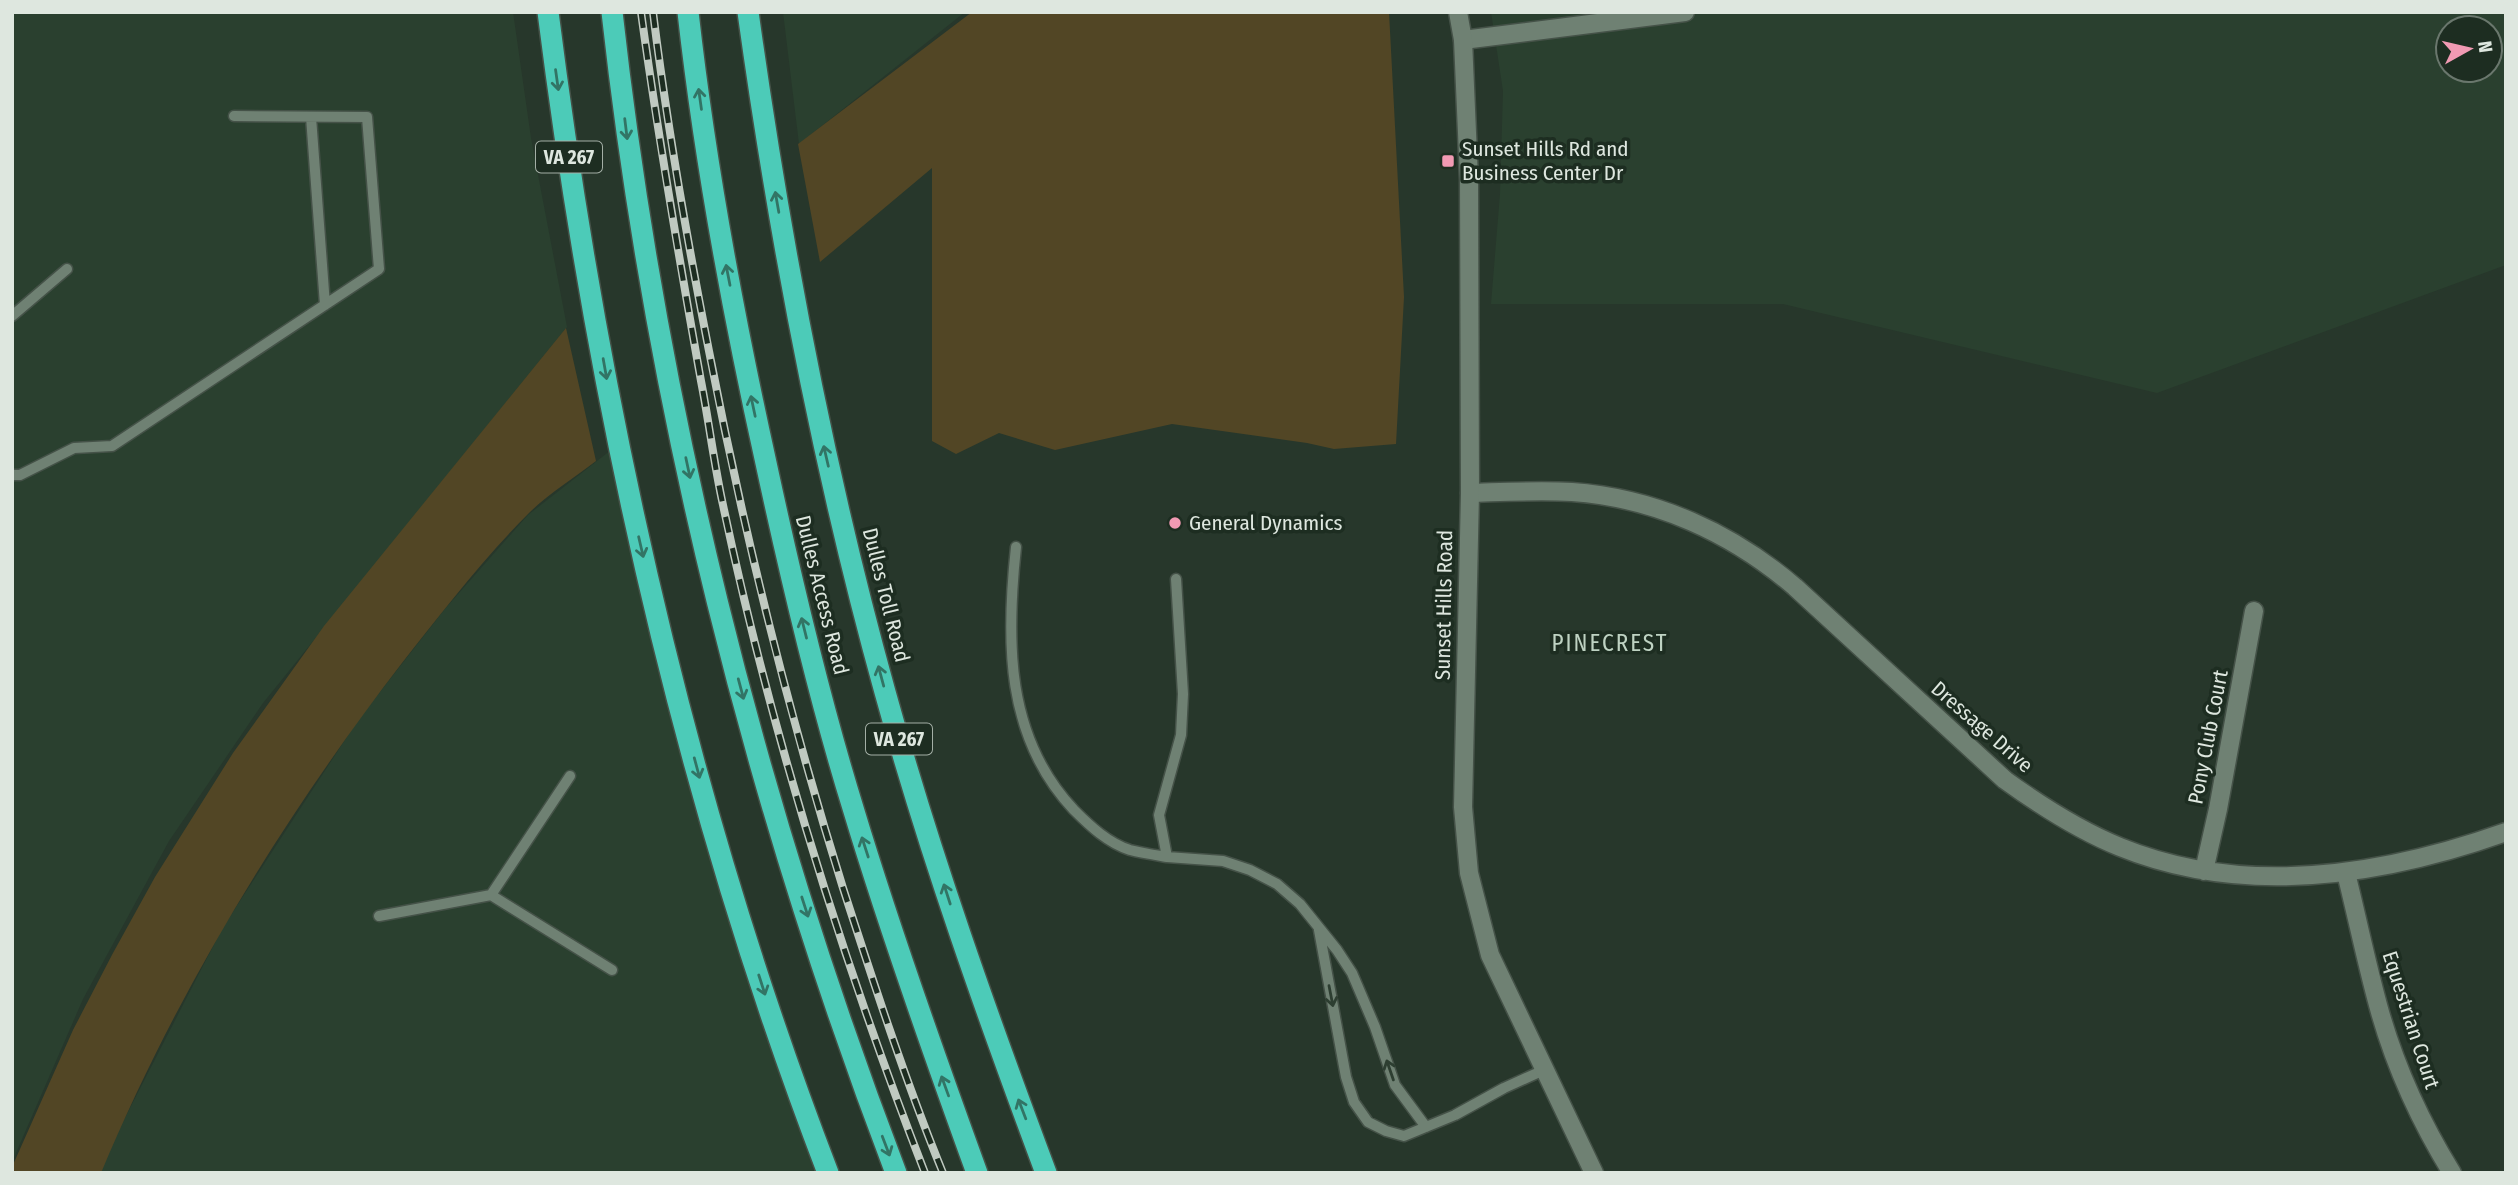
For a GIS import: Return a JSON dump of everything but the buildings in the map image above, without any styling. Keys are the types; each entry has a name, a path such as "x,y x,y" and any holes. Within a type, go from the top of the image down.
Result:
{"highway":[{"name":"VA 267","path":"548,12 561,108 621,456 661,632 711,821 778,1032 828,1173"},
{"path":"612,12 645,251 701,530 756,746 843,1027 896,1173"},
{"name":"Dulles Access Road","path":"688,12 713,191 740,342 781,533 852,806 928,1040 977,1173"},
{"name":"Dulles Toll Road","path":"748,12 766,143 793,294 822,438 853,570 912,786 963,943 1046,1173"}],"street":[{"name":"Sunset Hills Road","path":"1458,12 1463,40 1469,179 1470,493 1463,766 1463,807 1469,873 1490,955 1594,1173"},
{"path":"1463,40 1685,12"},
{"name":"Dressage Drive","path":"1470,493 1573,492 1620,499 1699,523 1735,542 1778,572 2005,780 2080,829 2120,848 2204,871 2244,876 2294,876 2346,873 2412,861 2506,832"},
{"name":"Pony Club Court","path":"2204,871 2255,611"},
{"name":"Equestrian Court","path":"2346,873 2378,1005 2389,1039 2413,1101 2452,1173"}],"lane":[{"path":"12,475 20,475 74,448 112,446 379,270 367,117 234,116"},
{"path":"311,117 325,305"},
{"path":"12,316 67,269"},
{"path":"1016,547 1011,596 1014,677 1021,716 1034,754 1060,795 1093,830 1128,849 1167,857 1223,861 1250,870 1277,884 1300,904 1352,973 1375,1027 1395,1085 1426,1127"},
{"path":"1167,857 1159,815 1181,735 1183,694 1176,579"},
{"path":"491,895 569,776"},
{"path":"380,916 491,895 612,970"},
{"path":"1319,929 1346,1077 1354,1102 1368,1122 1386,1132 1404,1136 1455,1115 1544,1070"}],"shaded area":[{"path":"12,12 513,12 531,138 567,327 263,703 169,841 83,999 12,1162"},
{"path":"783,12 965,12 799,144"},
{"path":"972,12 1389,12 1404,297 1396,444 1334,449 1172,424 1055,450 999,433 956,454 932,441 932,168 820,262 798,144"},
{"path":"1491,12 2506,12 2506,265 2157,393 1783,304 1491,304 1500,194 1503,91"},
{"path":"566,328 596,461 536,506 479,567 402,663 315,783 235,908 198,973 163,1038 101,1173 12,1173 12,1167 73,1030 113,953 155,877 233,753 324,626"},
{"path":"620,443 675,682 828,1173 100,1173 113,1141 223,927 358,720 444,610 528,515"}],"railway":[{"path":"641,12 669,197 717,474 742,590 810,843 865,1009 925,1173"},
{"path":"653,12 685,225 737,487 768,622 843,888 878,996 943,1173"}],"place":[{"name":"Sunset Hills Rd and Business Center Dr","path":"1448,161"},
{"name":"General Dynamics","path":"1175,523"}],"district":[{"name":"PINECREST","path":"1610,643"}]}
